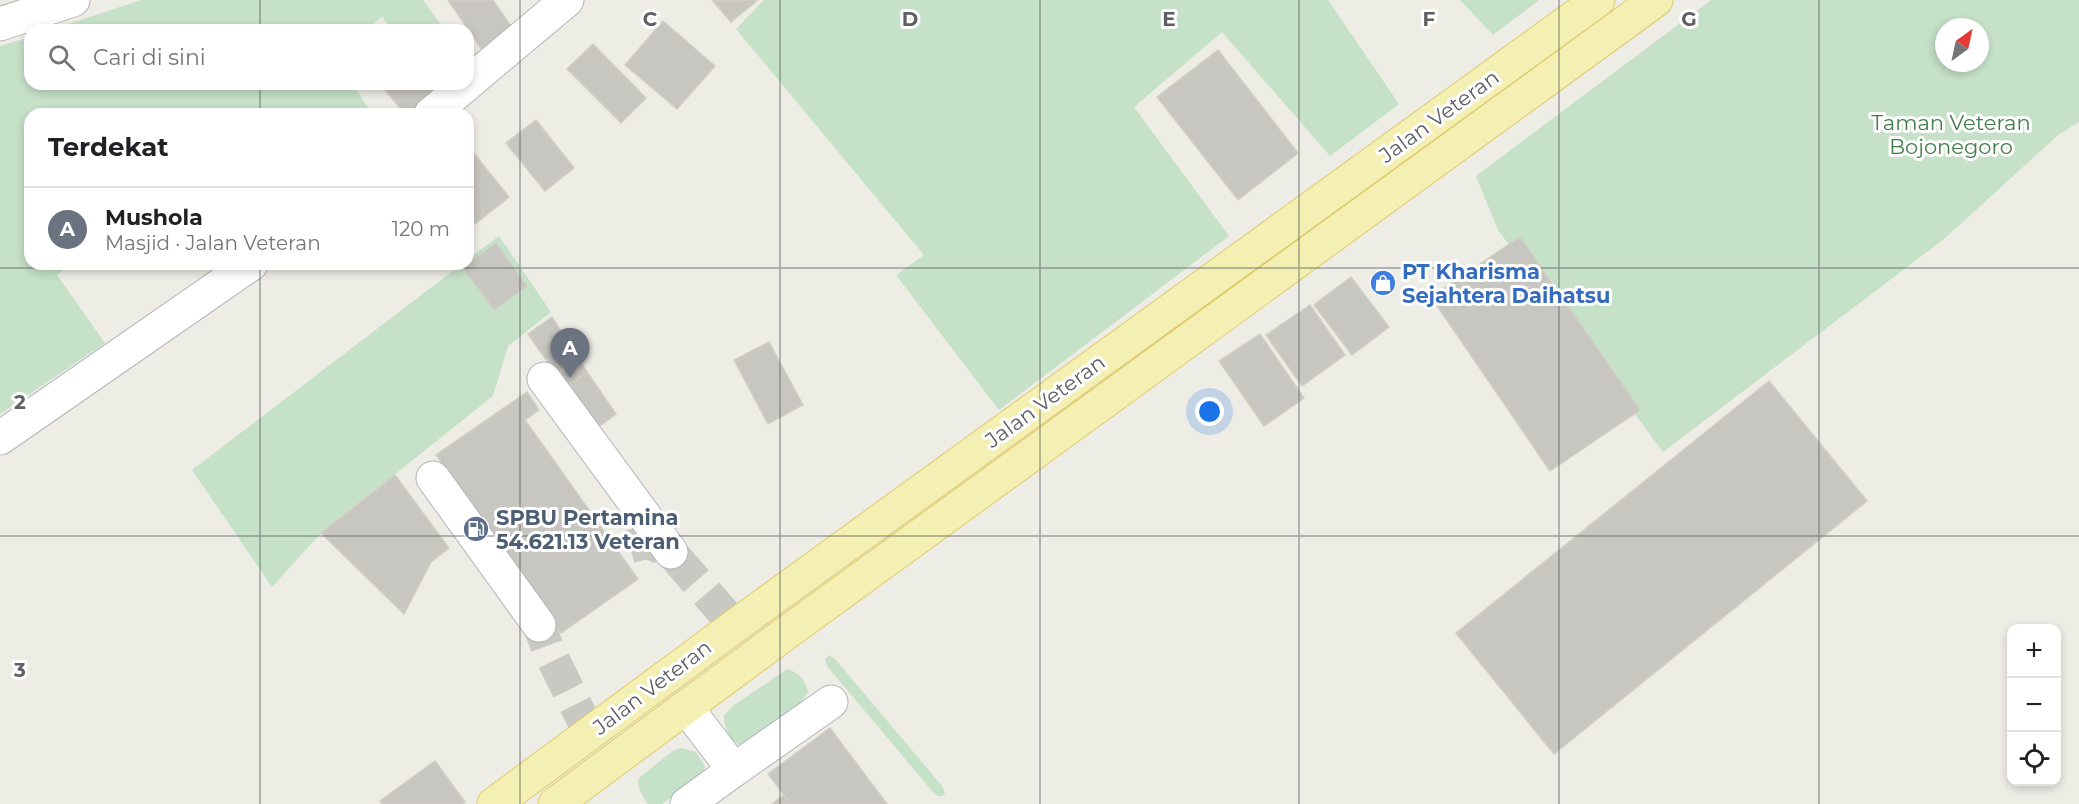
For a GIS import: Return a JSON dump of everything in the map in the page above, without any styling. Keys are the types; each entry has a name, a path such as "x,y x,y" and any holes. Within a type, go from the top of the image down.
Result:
{"main road":[{"name":"Jalan Veteran","path":"494,804 735,626 1599,0"},
{"name":"Jalan Veteran","path":"555,804 1656,0"},
{"path":"1558,30 1578,57"}],"street":[{"path":"0,24 73,0"},
{"path":"474,79 567,0"},
{"path":"438,108 461,90"},
{"path":"0,438 242,270"},
{"path":"544,380 671,552"},
{"path":"433,478 539,626"},
{"path":"687,804 831,702"},
{"path":"686,707 734,770"}],"green space":[{"path":"141,0 423,0 441,24 388,24 382,17 373,24 68,24"},
{"path":"764,0 1328,0 1399,104 1330,156 1222,32 1134,107 1229,236 999,410 896,275 924,255 736,29"},
{"path":"1460,0 1539,0 1493,35"},
{"name":"Taman Veteran Bojonegoro","path":"1711,0 2079,0 2079,122 2058,135 1944,239 1663,452 1498,230 1476,176"},
{"path":"24,39 24,90 357,90 368,108 24,108 24,270 63,270 57,275 105,343 0,414 0,46"},
{"path":"499,236 551,312 508,346 493,396 321,533 272,587 192,470 454,270 474,270 474,255"},
{"path":"829,655 836,660 942,786 945,793 943,796 938,796 933,792 827,666 825,659"},
{"path":"787,669 801,677 808,692 796,708 779,722 744,747 739,745 729,734 724,715 733,706"},
{"path":"681,748 696,752 705,766 703,773 662,804 648,804 639,788 639,778 674,750"}],"building":[{"path":"448,0 493,0 513,29 482,50 474,38 474,24 464,24"},
{"path":"712,0 758,0 731,22"},
{"path":"663,21 715,66 677,109 625,65"},
{"path":"593,44 646,98 621,123 567,69"},
{"path":"1218,50 1298,153 1238,200 1157,97"},
{"path":"385,90 434,90 436,92 417,108 400,108"},
{"path":"536,120 574,168 545,191 506,143"},
{"path":"474,153 509,197 474,223"},
{"path":"1520,237 1640,410 1550,471 1431,297"},
{"path":"496,243 527,286 494,310 464,270 474,270 474,260"},
{"path":"1351,277 1389,327 1352,355 1314,305"},
{"path":"1310,305 1345,355 1302,386 1266,335"},
{"path":"552,317 579,360 556,374 528,334"},
{"path":"1260,334 1304,398 1264,426 1219,361"},
{"path":"769,342 803,405 768,424 734,360"},
{"path":"579,360 587,372 567,386 558,372"},
{"path":"587,372 616,414 598,427 569,384"},
{"path":"1769,381 1867,501 1554,754 1456,633"},
{"path":"527,392 539,410 525,420 638,579 561,633 436,455"},
{"path":"395,475 449,548 431,562 404,614 321,533"},
{"path":"830,728 887,804 791,804 768,774"},
{"path":"435,761 465,802 462,804 382,804 380,801"},
{"path":"784,795 791,804 772,804"}],"tunnel":[{"path":"590,734 548,649 539,625 544,608 617,550 647,542 671,552 735,626"}],"place":[{"name":"PT Kharisma Sejahtera Daihatsu","path":"1383,283"},
{"name":"Mushola","path":"570,378"},
{"name":"SPBU Pertamina 54.621.13 Veteran","path":"476,529"}]}
